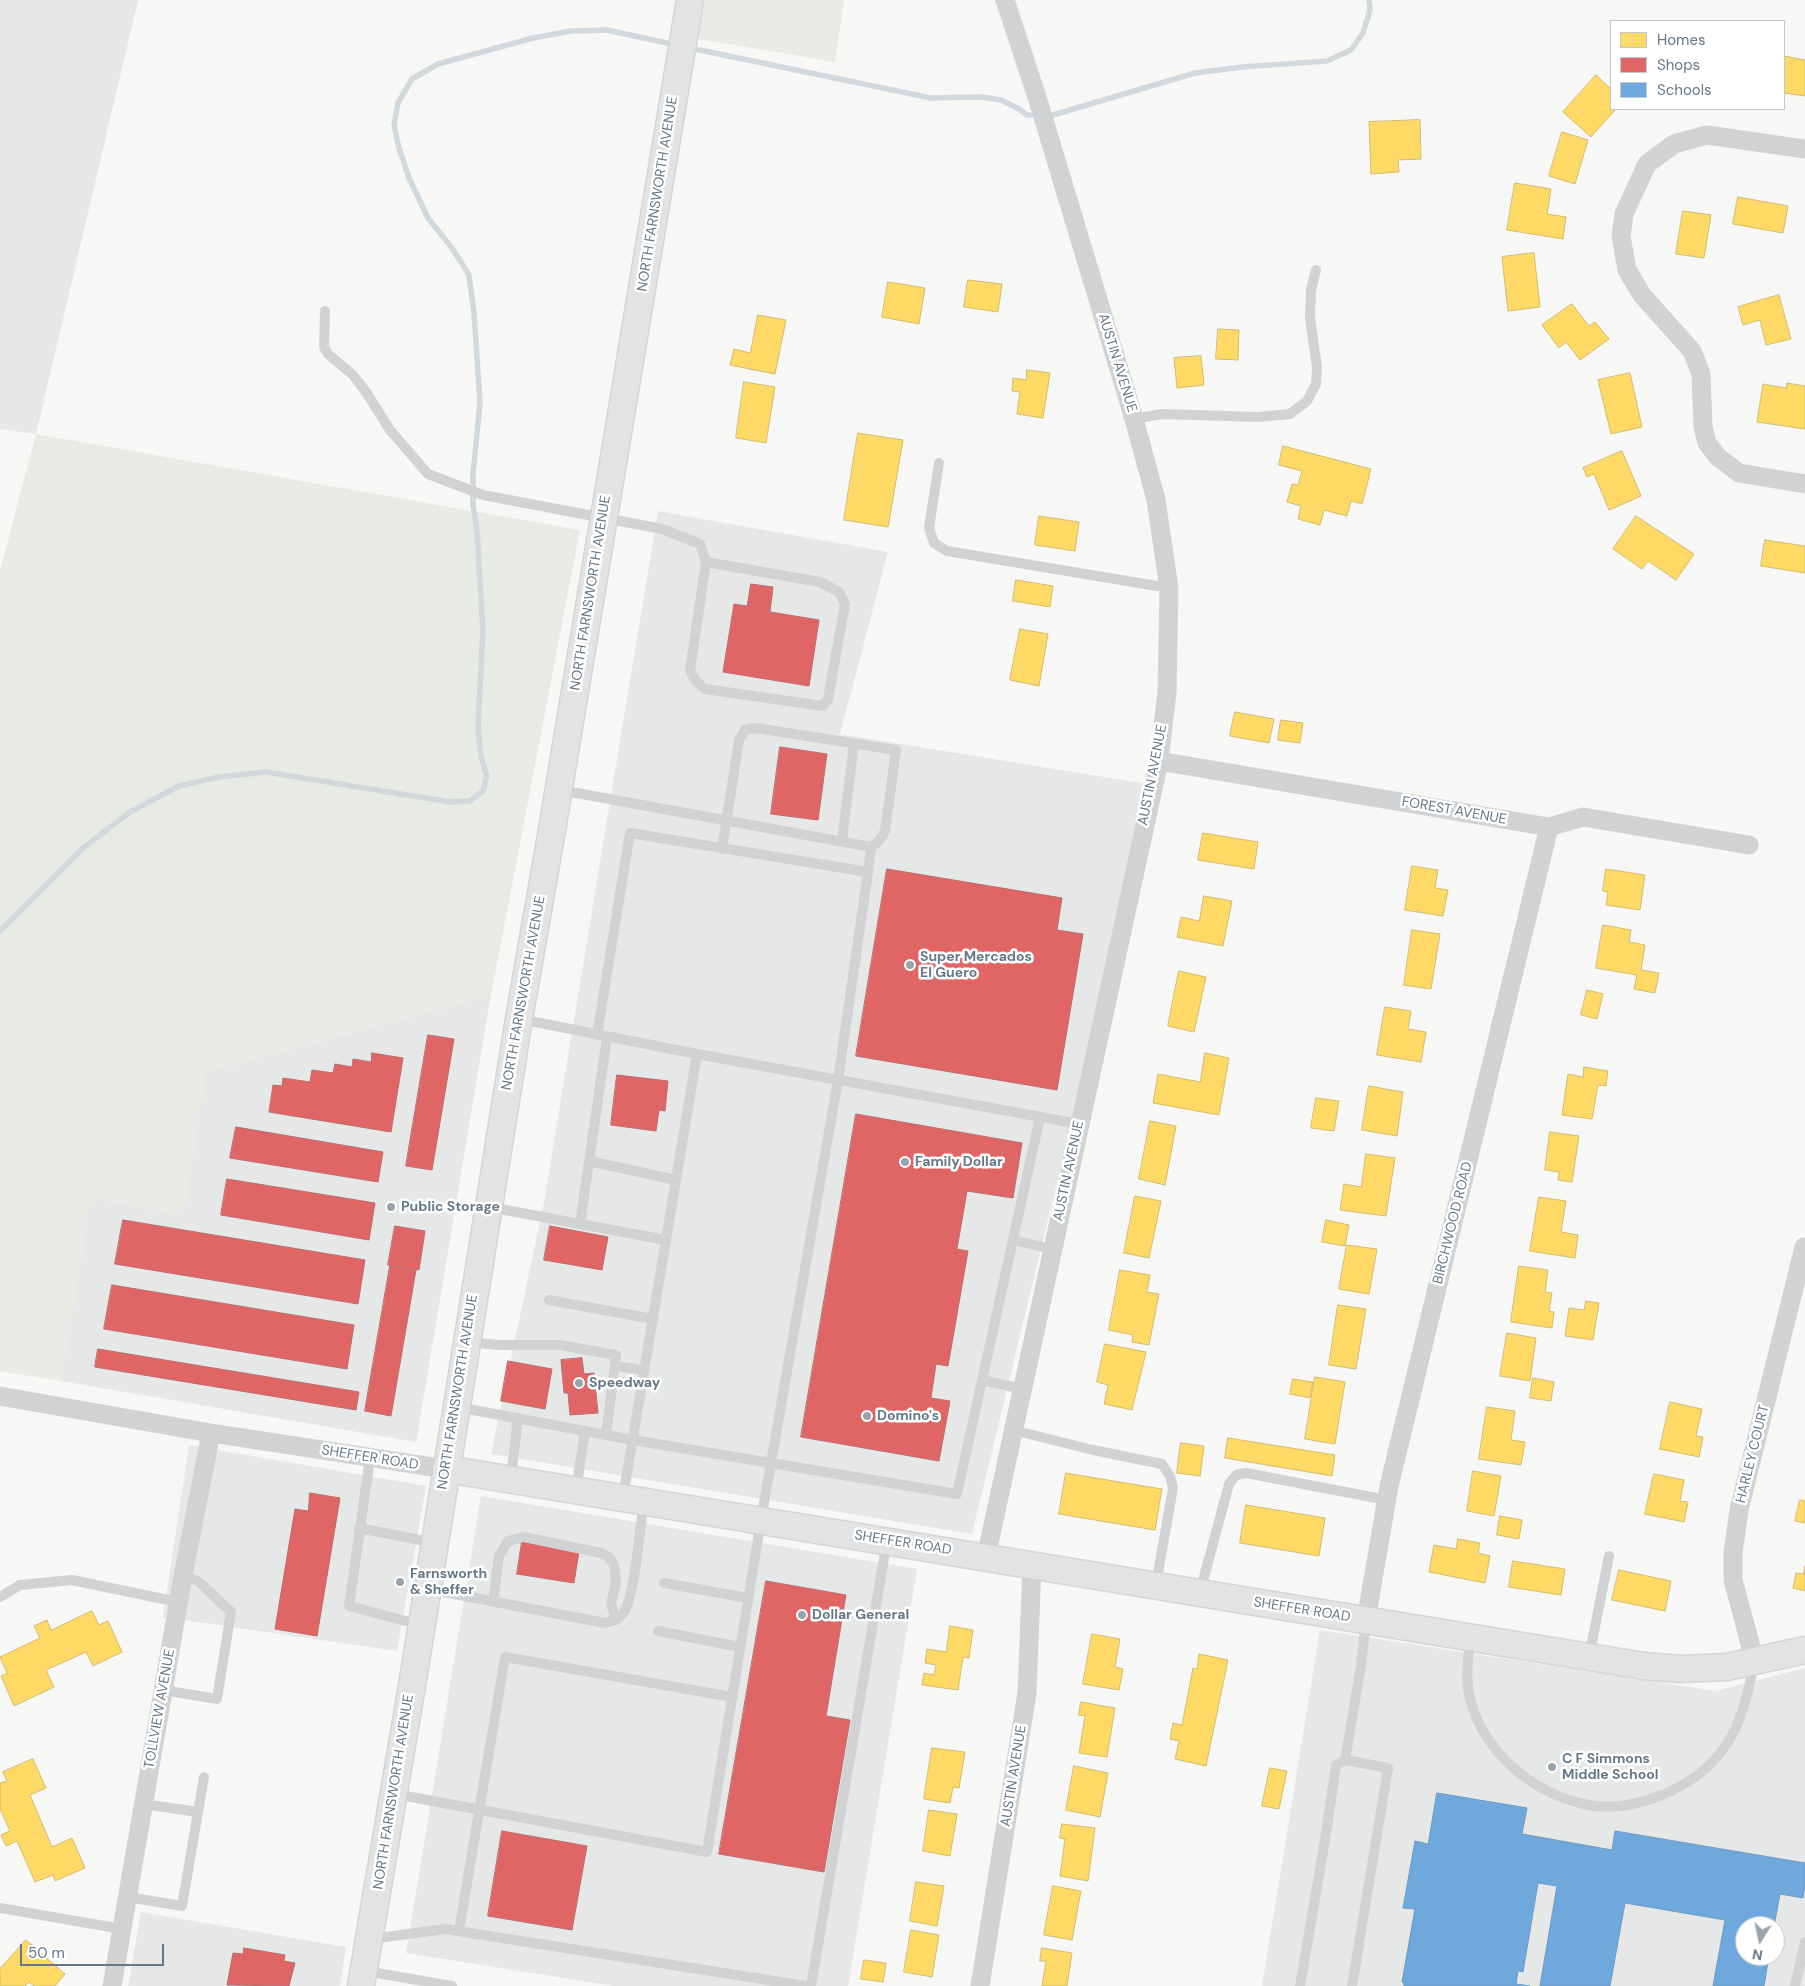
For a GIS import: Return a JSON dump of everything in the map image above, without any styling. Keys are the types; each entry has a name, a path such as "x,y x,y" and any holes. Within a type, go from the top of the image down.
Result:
{"main road":[{"name":"NORTH FARNSWORTH AVENUE","path":"363,1978 422,1625 519,1019 559,790 689,2"},
{"name":"SHEFFER ROAD","path":"446,1469 1589,1658 1680,1669 1727,1667 1805,1651"}],"street":[{"name":"AUSTIN AVENUE","path":"986,1557 1159,761 1167,692 1169,588 1156,500 1134,420 1037,97 1004,0"},
{"path":"1805,150 1707,134 1674,144 1647,164 1624,214 1621,236 1627,270 1642,295 1692,351 1701,374 1703,427 1707,443 1718,457 1740,474 1805,484"},
{"name":"FOREST AVENUE","path":"1159,761 1549,827 1583,817 1749,845"},
{"name":"BIRCHWOOD ROAD","path":"1366,1620 1387,1500 1549,827"},
{"name":"HARLEY COURT","path":"1755,1662 1733,1580 1733,1553 1739,1510 1804,1247"},
{"name":"SHEFFER ROAD","path":"0,1396 446,1469"},
{"name":"TOLLVIEW AVENUE","path":"112,1986 178,1602 211,1432"},
{"name":"AUSTIN AVENUE","path":"980,1986 1027,1693 1032,1565"}],"lane":[{"path":"1134,420 1162,414 1258,417 1290,414 1307,401 1316,384 1317,368 1310,318 1311,290 1316,270"},
{"path":"325,311 324,347 328,354 353,375 390,430 428,474 482,495 662,529 700,544 706,562 690,670 695,680 704,689 823,706 828,699 845,604 838,592 820,582 706,562"},
{"path":"939,463 929,528 934,543 946,551 1169,588"},
{"path":"394,1794 707,1852 761,1520 838,1080 871,847 885,831 896,750 756,728 745,730 739,740 722,848"},
{"path":"842,842 854,744"},
{"path":"559,790 871,847"},
{"path":"580,1224 589,1161 602,1036 630,833 868,872"},
{"path":"519,1019 697,1054 1079,1124"},
{"path":"427,1589 605,1623 616,1620 624,1611 630,1596 633,1440 697,1054"},
{"path":"456,1406 633,1440 957,1494 1040,1117"},
{"path":"589,1161 676,1180"},
{"path":"488,1207 666,1240"},
{"path":"1013,1240 1052,1249"},
{"path":"549,1300 653,1319"},
{"path":"467,1342 500,1345 560,1345 616,1354 606,1435"},
{"path":"615,1366 644,1370"},
{"path":"982,1380 1022,1390"},
{"path":"510,1479 518,1418"},
{"path":"1013,1430 1093,1450 1162,1464 1170,1476 1173,1488 1155,1585"},
{"path":"576,1490 585,1431"},
{"path":"370,1458 349,1606 422,1625"},
{"path":"1200,1593 1229,1484 1236,1475 1246,1473 1387,1500"},
{"path":"360,1528 435,1543"},
{"path":"493,1602 499,1556 508,1541 524,1537 601,1553 609,1557 614,1565 616,1583 611,1604 616,1620"},
{"path":"811,1986 887,1541"},
{"path":"1589,1658 1609,1556"},
{"path":"163,1690 217,1699 232,1612 198,1581 183,1576"},
{"path":"0,1597 20,1585 72,1580 178,1602"},
{"path":"664,1583 748,1598"},
{"path":"1345,1760 1361,1666 1366,1620"},
{"path":"658,1631 740,1647"},
{"path":"1470,1638 1466,1675 1470,1698 1478,1721 1491,1742 1510,1766 1530,1782 1555,1794 1585,1804 1616,1806 1644,1801 1668,1793 1691,1780 1709,1766 1724,1749 1737,1727 1745,1706 1755,1662"},
{"path":"460,1931 505,1657 732,1698"},
{"path":"1300,1986 1336,1765 1345,1760 1388,1768 1352,1986"},
{"path":"127,1897 182,1906 204,1777"},
{"path":"143,1804 198,1812"},
{"path":"0,1908 122,1930"},
{"path":"370,1939 445,1929 806,1986"},
{"path":"1795,1986 1805,1942"},
{"path":"363,1978 452,1986"}],"shaded area":[{"path":"0,0 138,0 36,434 0,429"},
{"path":"705,0 844,0 835,62 698,39"},
{"path":"36,434 580,530 491,995 205,1072 183,1214 90,1198 61,1381 0,1371 0,571"},
{"path":"658,511 888,552 840,734 1153,785 972,1534 491,1454 544,1202"},
{"path":"491,995 416,1442 61,1381 90,1198 183,1214 205,1072"},
{"path":"189,1445 426,1486 397,1651 163,1617"},
{"path":"481,1496 917,1569 848,1986 614,1986 406,1953"},
{"name":"C F Simmons Middle School","path":"1320,1630 1715,1691 1805,1668 1805,1986 1262,1986"},
{"path":"141,1912 346,1947 340,1986 128,1986"}],"building: Homes":[{"path":"1785,56 1805,60 1805,96 1785,93"},
{"path":"1596,75 1610,88 1610,110 1615,110 1591,137 1563,112"},
{"path":"1420,120 1421,159 1398,160 1399,172 1371,174 1369,122"},
{"path":"1562,132 1588,140 1575,184 1549,176"},
{"path":"1515,183 1551,189 1547,214 1566,217 1563,239 1507,230"},
{"path":"1738,197 1788,206 1783,233 1733,224"},
{"path":"1683,211 1711,215 1704,258 1676,254"},
{"path":"1534,253 1540,307 1508,311 1502,257"},
{"path":"968,280 1002,284 998,312 964,307"},
{"path":"888,282 925,288 919,324 882,317"},
{"path":"1779,295 1791,339 1766,345 1760,320 1743,325 1738,307"},
{"path":"1572,304 1589,326 1595,322 1609,339 1580,360 1566,342 1559,348 1542,325"},
{"path":"758,315 786,320 775,374 730,365 734,349 750,353"},
{"path":"1218,329 1239,330 1238,360 1216,359"},
{"path":"1201,356 1204,385 1177,388 1174,358"},
{"path":"1027,370 1050,373 1043,418 1017,414 1020,392 1012,391 1013,378 1026,380"},
{"path":"1630,373 1642,427 1611,434 1598,380"},
{"path":"744,382 775,387 766,443 736,438"},
{"path":"1787,383 1805,386 1805,429 1757,422 1763,384 1786,388"},
{"path":"858,433 903,440 888,527 844,520"},
{"path":"1283,446 1371,469 1362,504 1351,501 1347,516 1324,510 1320,525 1298,519 1301,506 1287,502 1292,484 1298,485 1302,471 1279,465"},
{"path":"1622,451 1641,496 1609,510 1594,474 1587,477 1583,468"},
{"path":"1039,516 1079,522 1075,551 1035,545"},
{"path":"1636,516 1694,554 1676,580 1648,561 1642,569 1613,549"},
{"path":"1765,540 1805,546 1805,573 1761,566"},
{"path":"1016,580 1053,586 1050,607 1013,601"},
{"path":"1020,629 1048,634 1039,686 1010,680"},
{"path":"1235,712 1274,719 1269,743 1230,736"},
{"path":"1281,720 1303,723 1300,743 1278,740"},
{"path":"1203,833 1258,842 1254,869 1198,860"},
{"path":"1412,866 1438,870 1435,888 1448,890 1443,916 1405,910"},
{"path":"1606,869 1645,875 1640,910 1606,905 1608,892 1603,891"},
{"path":"1204,896 1232,901 1223,946 1177,937 1181,917 1199,921"},
{"path":"1603,925 1631,930 1629,942 1645,945 1641,970 1659,973 1655,993 1634,989 1637,975 1596,968"},
{"path":"1412,930 1440,934 1431,989 1404,985"},
{"path":"1179,971 1206,977 1194,1032 1168,1026"},
{"path":"1587,990 1603,994 1597,1019 1581,1015"},
{"path":"1385,1007 1411,1011 1408,1029 1426,1032 1421,1062 1377,1055"},
{"path":"1205,1053 1229,1058 1219,1115 1153,1103 1158,1074 1200,1082"},
{"path":"1584,1067 1608,1071 1606,1086 1598,1085 1592,1119 1562,1115 1568,1074 1583,1077"},
{"path":"1369,1086 1403,1092 1397,1136 1362,1130"},
{"path":"1316,1098 1339,1101 1334,1131 1311,1128"},
{"path":"1150,1121 1176,1126 1165,1185 1139,1179"},
{"path":"1550,1132 1579,1136 1572,1182 1558,1180 1559,1172 1545,1170"},
{"path":"1366,1154 1395,1158 1386,1216 1340,1210 1344,1184 1361,1187"},
{"path":"1135,1196 1161,1201 1149,1258 1124,1253"},
{"path":"1539,1197 1566,1201 1561,1232 1578,1235 1575,1258 1530,1251"},
{"path":"1326,1220 1349,1225 1345,1246 1322,1242"},
{"path":"1347,1245 1377,1249 1369,1294 1339,1289"},
{"path":"1519,1266 1548,1270 1545,1292 1552,1293 1549,1311 1554,1312 1552,1328 1511,1322"},
{"path":"1120,1270 1150,1275 1147,1292 1159,1294 1149,1345 1132,1342 1133,1335 1109,1330"},
{"path":"1586,1301 1599,1303 1593,1340 1565,1336 1569,1308 1584,1310"},
{"path":"1338,1305 1366,1309 1356,1369 1329,1365"},
{"path":"1507,1333 1536,1338 1530,1381 1500,1376"},
{"path":"1105,1344 1146,1352 1132,1410 1104,1404 1108,1385 1097,1382"},
{"path":"1315,1377 1345,1382 1335,1444 1305,1439"},
{"path":"1533,1378 1554,1382 1551,1401 1530,1398"},
{"path":"1293,1379 1313,1382 1310,1398 1290,1394"},
{"path":"1670,1402 1702,1409 1696,1436 1703,1437 1699,1457 1660,1449"},
{"path":"1487,1407 1515,1411 1511,1440 1525,1442 1521,1465 1479,1459"},
{"path":"1228,1438 1335,1455 1332,1476 1225,1458"},
{"path":"1181,1443 1204,1446 1200,1476 1177,1473"},
{"path":"1473,1471 1501,1476 1494,1516 1467,1511"},
{"path":"1066,1473 1162,1489 1155,1530 1059,1514"},
{"path":"1654,1474 1684,1480 1680,1501 1688,1502 1684,1522 1645,1514"},
{"path":"1800,1500 1805,1501 1805,1523 1795,1521"},
{"path":"1246,1505 1325,1518 1319,1556 1240,1543"},
{"path":"1500,1516 1522,1520 1519,1539 1497,1535"},
{"path":"1458,1539 1480,1543 1478,1553 1490,1556 1485,1583 1429,1572 1434,1545 1456,1549"},
{"path":"1513,1561 1565,1569 1561,1595 1509,1587"},
{"path":"1805,1566 1805,1591 1793,1588 1796,1573 1803,1574"},
{"path":"1619,1570 1671,1581 1665,1611 1612,1600"},
{"path":"92,1611 99,1625 108,1621 122,1652 93,1666 86,1652 46,1670 54,1687 14,1706 1,1676 7,1673 0,1657 40,1638 34,1626 47,1620 51,1630"},
{"path":"950,1626 973,1630 969,1658 963,1657 958,1690 922,1685 924,1673 934,1675 936,1665 925,1663 927,1649 946,1652"},
{"path":"1092,1634 1120,1639 1115,1667 1123,1669 1119,1690 1083,1684"},
{"path":"1199,1654 1228,1660 1206,1766 1175,1759 1179,1741 1170,1739 1173,1723 1182,1725 1193,1668 1197,1669"},
{"path":"1081,1702 1115,1708 1107,1757 1079,1753 1085,1716 1079,1715"},
{"path":"932,1748 965,1752 959,1788 953,1787 950,1803 924,1799"},
{"path":"33,1759 46,1788 30,1795 52,1847 72,1838 85,1868 55,1881 53,1875 35,1882 17,1841 6,1846 1,1835 10,1831 0,1809 0,1783 7,1781 3,1772"},
{"path":"1074,1766 1108,1773 1100,1817 1066,1810"},
{"path":"1270,1768 1287,1771 1279,1809 1262,1806"},
{"path":"929,1810 957,1814 950,1856 923,1851"},
{"path":"1062,1824 1095,1828 1088,1881 1060,1876 1065,1839 1060,1838"},
{"path":"916,1882 944,1886 937,1926 910,1921"},
{"path":"1053,1886 1081,1891 1072,1940 1044,1935"},
{"path":"911,1930 939,1935 932,1977 904,1972"},
{"path":"26,1940 65,1974 55,1986 34,1986 29,1982 25,1986 0,1986 0,1969"},
{"path":"1042,1948 1072,1953 1067,1986 1042,1986 1046,1961 1040,1961"},
{"path":"864,1960 886,1963 883,1982 861,1979"}],"building: Shops":[{"path":"751,584 773,587 770,612 819,620 809,686 723,672 734,604 747,606"},
{"path":"780,747 827,754 818,820 771,814"},
{"path":"887,869 1062,898 1057,930 1083,934 1057,1090 856,1056"},
{"path":"428,1035 454,1039 432,1170 406,1166"},
{"path":"372,1053 403,1058 391,1132 269,1112 273,1085 282,1086 283,1078 310,1082 312,1070 333,1073 335,1064 352,1067 353,1059 371,1062"},
{"path":"617,1075 668,1081 665,1111 659,1110 656,1131 611,1125"},
{"path":"856,1114 1022,1143 1013,1198 967,1191 957,1249 968,1251 948,1366 936,1364 931,1398 950,1401 939,1461 801,1437"},
{"path":"236,1127 383,1152 378,1182 230,1158"},
{"path":"227,1179 375,1203 369,1240 221,1215"},
{"path":"123,1220 365,1260 358,1304 115,1264"},
{"path":"395,1226 425,1231 419,1270 388,1265"},
{"path":"550,1226 608,1237 602,1270 544,1260"},
{"path":"390,1266 416,1270 391,1416 365,1411"},
{"path":"112,1285 354,1325 347,1369 104,1329"},
{"path":"98,1349 359,1392 356,1410 95,1367"},
{"name":"Speedway","path":"582,1358 584,1374 594,1373 598,1413 570,1415 568,1393 564,1393 561,1360"},
{"name":"Speedway","path":"508,1361 552,1369 545,1409 501,1401"},
{"path":"310,1493 340,1498 317,1636 275,1629 295,1509 308,1511"},
{"path":"522,1542 579,1551 574,1583 517,1574"},
{"path":"766,1581 846,1595 826,1716 850,1720 824,1872 719,1854"},
{"path":"502,1831 587,1846 572,1930 488,1916"},
{"path":"244,1948 285,1955 284,1961 295,1963 289,1986 227,1985 233,1953 243,1954"}],"building: Schools":[{"path":"1437,1793 1527,1808 1522,1834 1612,1850 1615,1831 1805,1863 1805,1884 1803,1898 1780,1894 1776,1916 1735,1916 1735,1966 1767,1966 1764,1986 1713,1986 1725,1920 1625,1903 1610,1986 1540,1986 1557,1886 1538,1883 1523,1972 1518,1971 1516,1984 1530,1986 1404,1986 1402,1982 1415,1909 1403,1908 1415,1841 1428,1844"}],"waterway":[{"path":"690,48 931,98 982,97 1001,100 1027,115 1053,115 1195,73 1242,67 1327,61 1351,50 1363,33 1370,10 1369,0"},
{"path":"0,931 83,848 130,812 179,786 219,777 266,772 450,802 470,801 483,791 487,776 481,757 478,728 483,630 477,531 473,505 473,474 480,403 474,313 469,275 452,248 428,218 409,178 394,125 398,103 412,79 438,64 533,38 571,31 607,30 676,45"}],"place":[{"name":"Super Mercados El Guero","path":"910,965"},
{"name":"Family Dollar","path":"905,1162"},
{"name":"Public Storage","path":"391,1207"},
{"name":"Speedway","path":"579,1383"},
{"name":"Domino's","path":"867,1416"},
{"name":"Farnsworth & Sheffer","path":"400,1582"},
{"name":"Dollar General","path":"802,1615"},
{"name":"C F Simmons Middle School","path":"1552,1767"}]}
